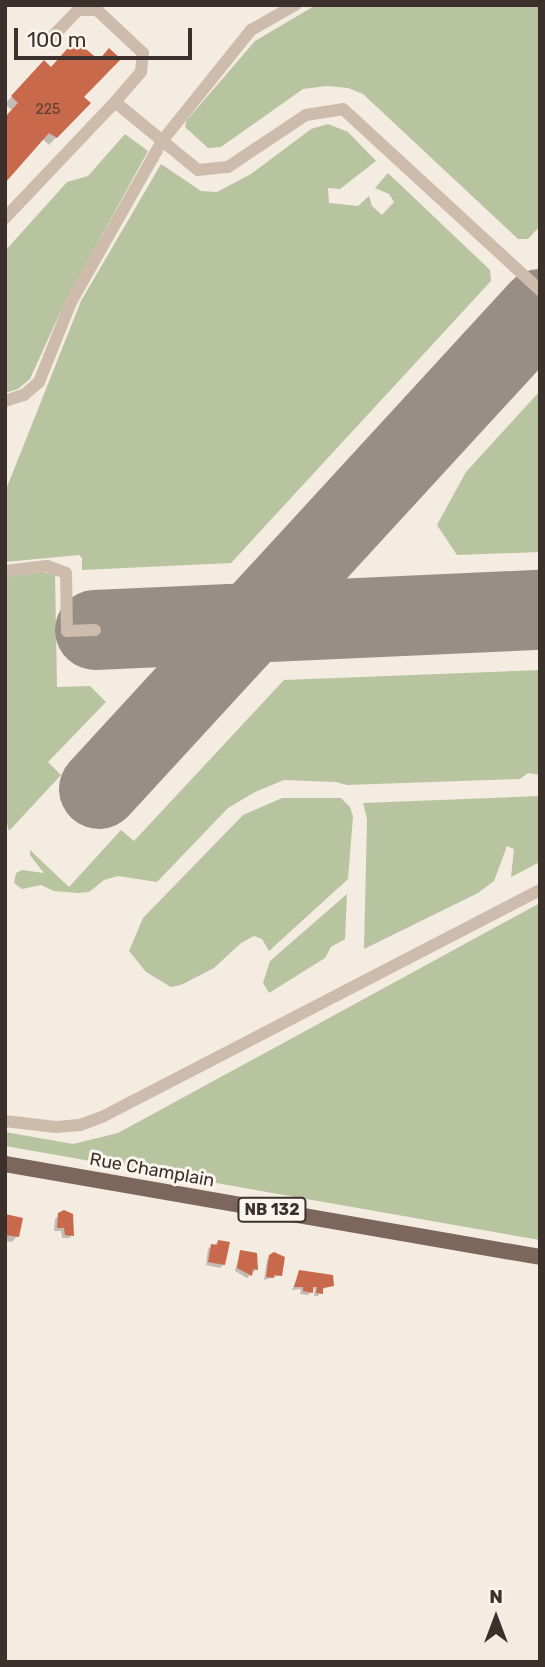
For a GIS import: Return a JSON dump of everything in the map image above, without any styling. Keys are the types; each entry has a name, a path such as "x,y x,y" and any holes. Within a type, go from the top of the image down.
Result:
{"main road":[{"name":"Rue Champlain","path":"5,1164 540,1257"}],"lane":[{"path":"5,401 24,396 39,382 72,302 162,141 251,30 295,5"},
{"path":"5,218 141,72 143,52 97,10 78,10 53,36"},
{"path":"115,102 198,170 228,167 306,115 343,109 540,290"},
{"path":"5,571 47,566 66,573 67,631 95,630"},
{"path":"5,1121 56,1127 80,1125 102,1117 540,890"}],"green space":[{"path":"316,5 540,5 540,226 528,239 518,239 363,94 348,88 327,86 303,89 221,147 208,148 185,127 186,121 255,41"},
{"path":"328,124 348,132 376,161 340,189 328,188 329,203 358,206 369,196 372,206 382,215 394,202 389,194 375,188 388,173 490,270 491,281 231,563 82,570 82,558 79,555 5,562 5,492 81,301 161,164 201,191 217,192 251,174 311,129"},
{"path":"125,134 148,151 64,304 30,379 18,389 5,393 5,251 67,182 88,176"},
{"path":"540,391 540,552 457,555 437,525 466,472"},
{"path":"41,572 55,574 57,687 90,686 106,702 48,762 61,775 9,831 5,816 5,577"},
{"path":"540,670 540,775 528,773 520,779 347,785 336,782 284,780 255,792 228,808 157,882 118,876 104,880 89,892 78,893 54,891 41,885 22,889 14,883 16,873 22,870 44,873 30,855 30,850 69,887 121,830 134,841 284,680"},
{"path":"540,796 540,862 511,877 514,849 507,846 494,881 478,893 364,949 367,819 363,803"},
{"path":"282,798 341,798 350,807 353,816 348,879 269,951 262,939 254,936 241,943 214,968 181,985 171,987 146,972 129,951 143,918 243,815"},
{"path":"347,894 345,939 331,947 325,958 269,993 263,983 270,961"},
{"path":"540,903 540,1240 5,1146 5,1132 73,1144 118,1133"}],"building":[{"path":"75,40 99,60 109,48 121,59 84,97 91,103 57,138 49,133 5,183 5,117 18,103 11,96 44,60 51,67"},
{"path":"64,1210 73,1214 74,1236 65,1235 64,1228 57,1228 58,1213"},
{"path":"5,1214 23,1218 19,1237 5,1235"},
{"path":"218,1240 230,1242 225,1265 208,1262 211,1244 217,1245"},
{"path":"240,1250 257,1253 258,1270 253,1269 252,1276 237,1268"},
{"path":"274,1252 285,1257 282,1276 266,1277 269,1255"},
{"path":"299,1270 333,1275 334,1286 323,1288 323,1294 316,1293 317,1287 313,1287 313,1293 303,1291 303,1287 294,1287"}],"runway":[{"path":"99,789 540,309"},
{"path":"95,630 540,610"}]}
